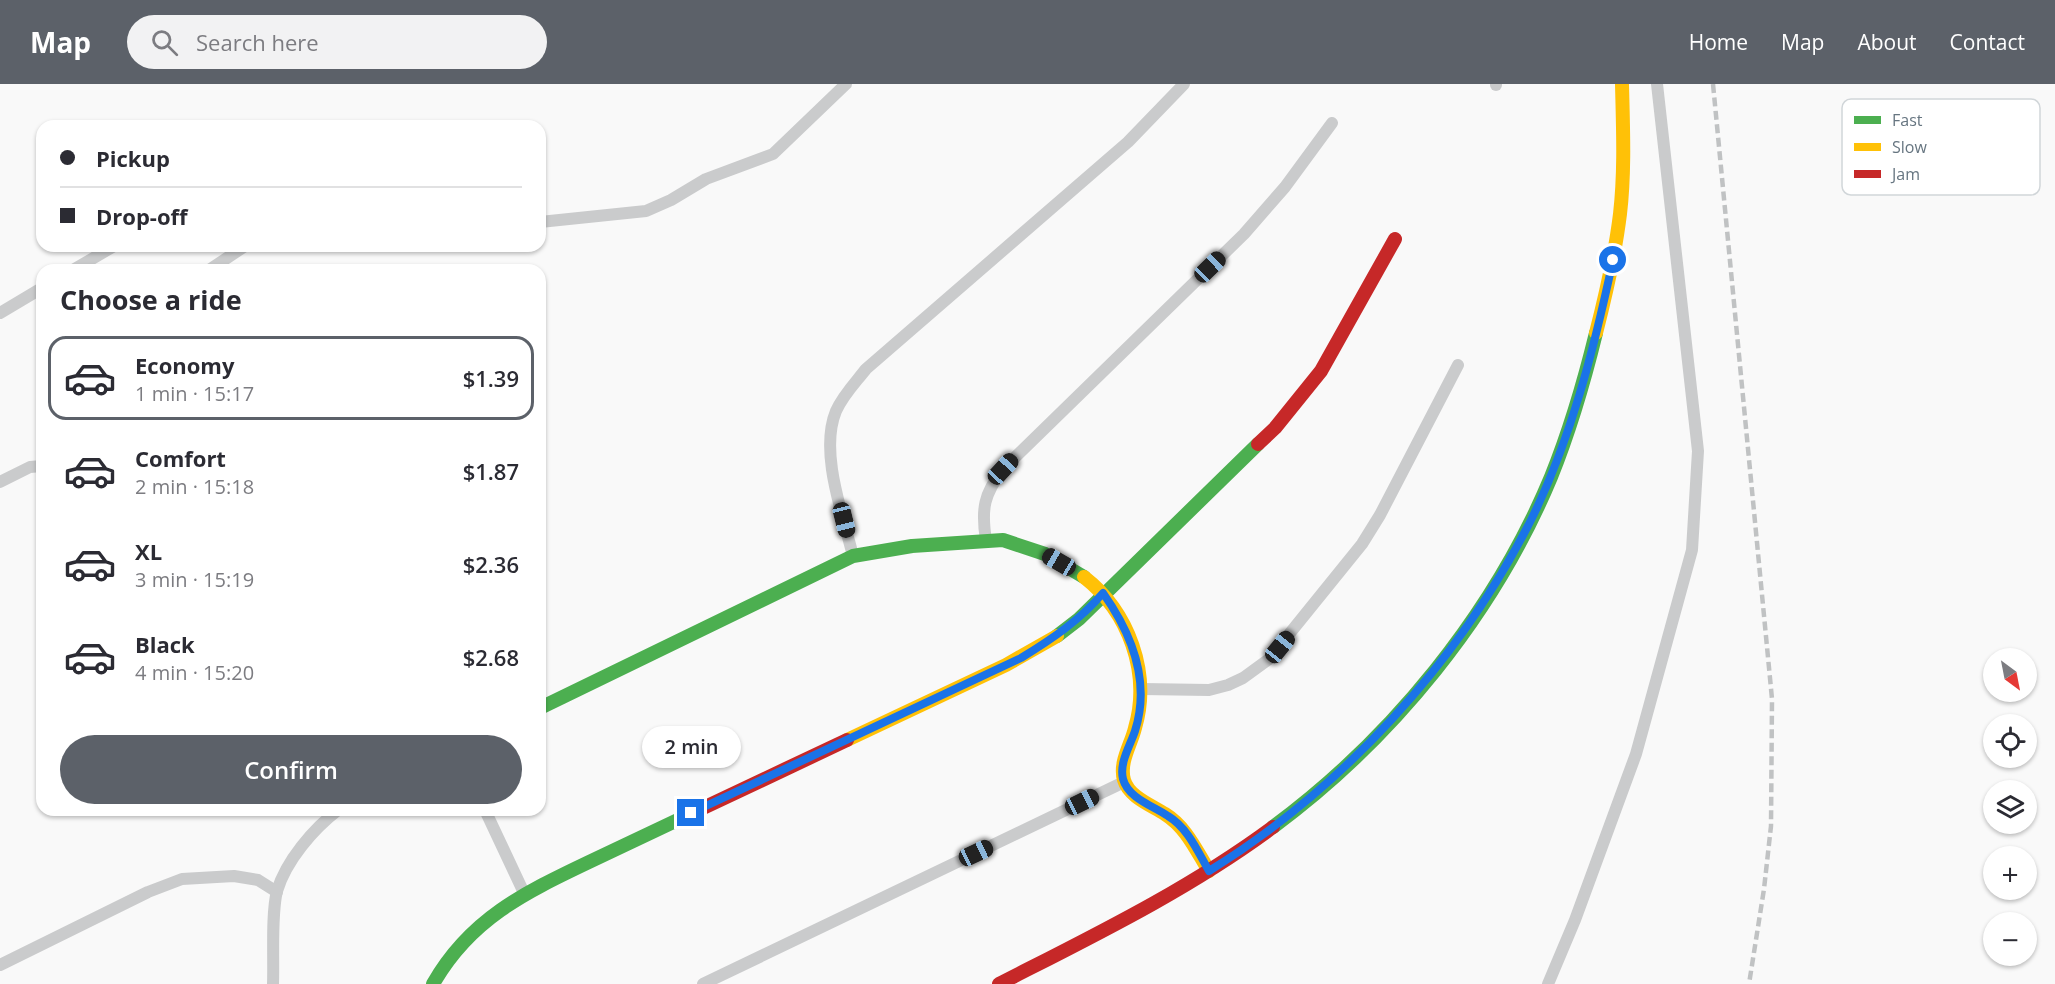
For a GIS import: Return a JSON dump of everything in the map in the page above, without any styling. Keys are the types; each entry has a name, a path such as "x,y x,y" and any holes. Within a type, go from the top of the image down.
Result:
{"street":[{"path":"546,221 657,207 706,179 772,154 846,84"},
{"path":"853,556 831,466 832,423 837,408 848,392 866,369 1128,142 1184,84"},
{"path":"999,984 1168,896 1241,851 1306,800 1361,751 1445,656 1479,609 1531,520 1569,428 1588,366 1605,302 1615,247 1621,195 1622,84"},
{"path":"1548,984 1636,754 1692,550 1698,451 1657,84"},
{"path":"986,540 982,514 984,505 988,491 1003,469 1244,234 1285,187 1332,123"},
{"path":"433,984 440,969 479,928 500,909 524,893 1021,658 1063,631 1275,428 1298,403 1321,371 1395,239"},
{"path":"83,264 104,252"},
{"path":"218,264 236,252"},
{"path":"0,313 36,292"},
{"path":"1142,689 1209,690 1243,678 1269,659 1362,544 1380,515 1458,365"},
{"path":"0,482 30,467 36,466"},
{"path":"546,705 853,556 912,546 933,547 1004,540 1045,554 1085,578 1103,593 1116,612 1139,662 1142,689 1136,729 1122,766 1124,782 1135,796 1167,815 1184,830 1209,871"},
{"path":"703,984 1124,782"},
{"path":"273,984 277,892 302,847 318,827 331,816"},
{"path":"488,816 524,893"},
{"path":"0,965 148,892 182,879 234,876 258,880 277,892"}],"railway":[{"path":"1713,84 1772,699 1771,826 1749,984"}],"traffic: fast":[{"path":"1273,827 1317,792 1398,714 1469,625 1528,528 1551,477 1576,406 1596,333"},
{"path":"1057,636 1079,619 1258,444"},
{"path":"546,705 853,556 912,546 1003,540 1045,554 1084,577"},
{"path":"433,984 464,942 500,910 542,885 684,817"}],"traffic: slow":[{"path":"1596,333 1616,244 1622,198 1622,84"},
{"path":"1084,577 1100,591 1113,608 1124,626 1138,665 1139,707 1135,728 1124,760 1124,780 1135,796 1179,825 1209,871"},
{"path":"847,740 1006,665 1057,636"}],"traffic: jam":[{"path":"1258,444 1275,428 1321,371 1395,239"},
{"path":"684,817 847,740"},
{"path":"999,984 1174,892 1273,827"}],"route":[{"path":"691,813 1021,658 1056,637 1079,619 1103,593 1116,612 1131,643 1139,662 1141,675 1141,704 1136,729 1122,766 1125,785 1135,796 1167,815 1184,830 1209,871 1241,851 1290,813 1361,751 1445,656 1479,609 1511,557 1551,476 1588,366 1605,302 1613,260"}]}
